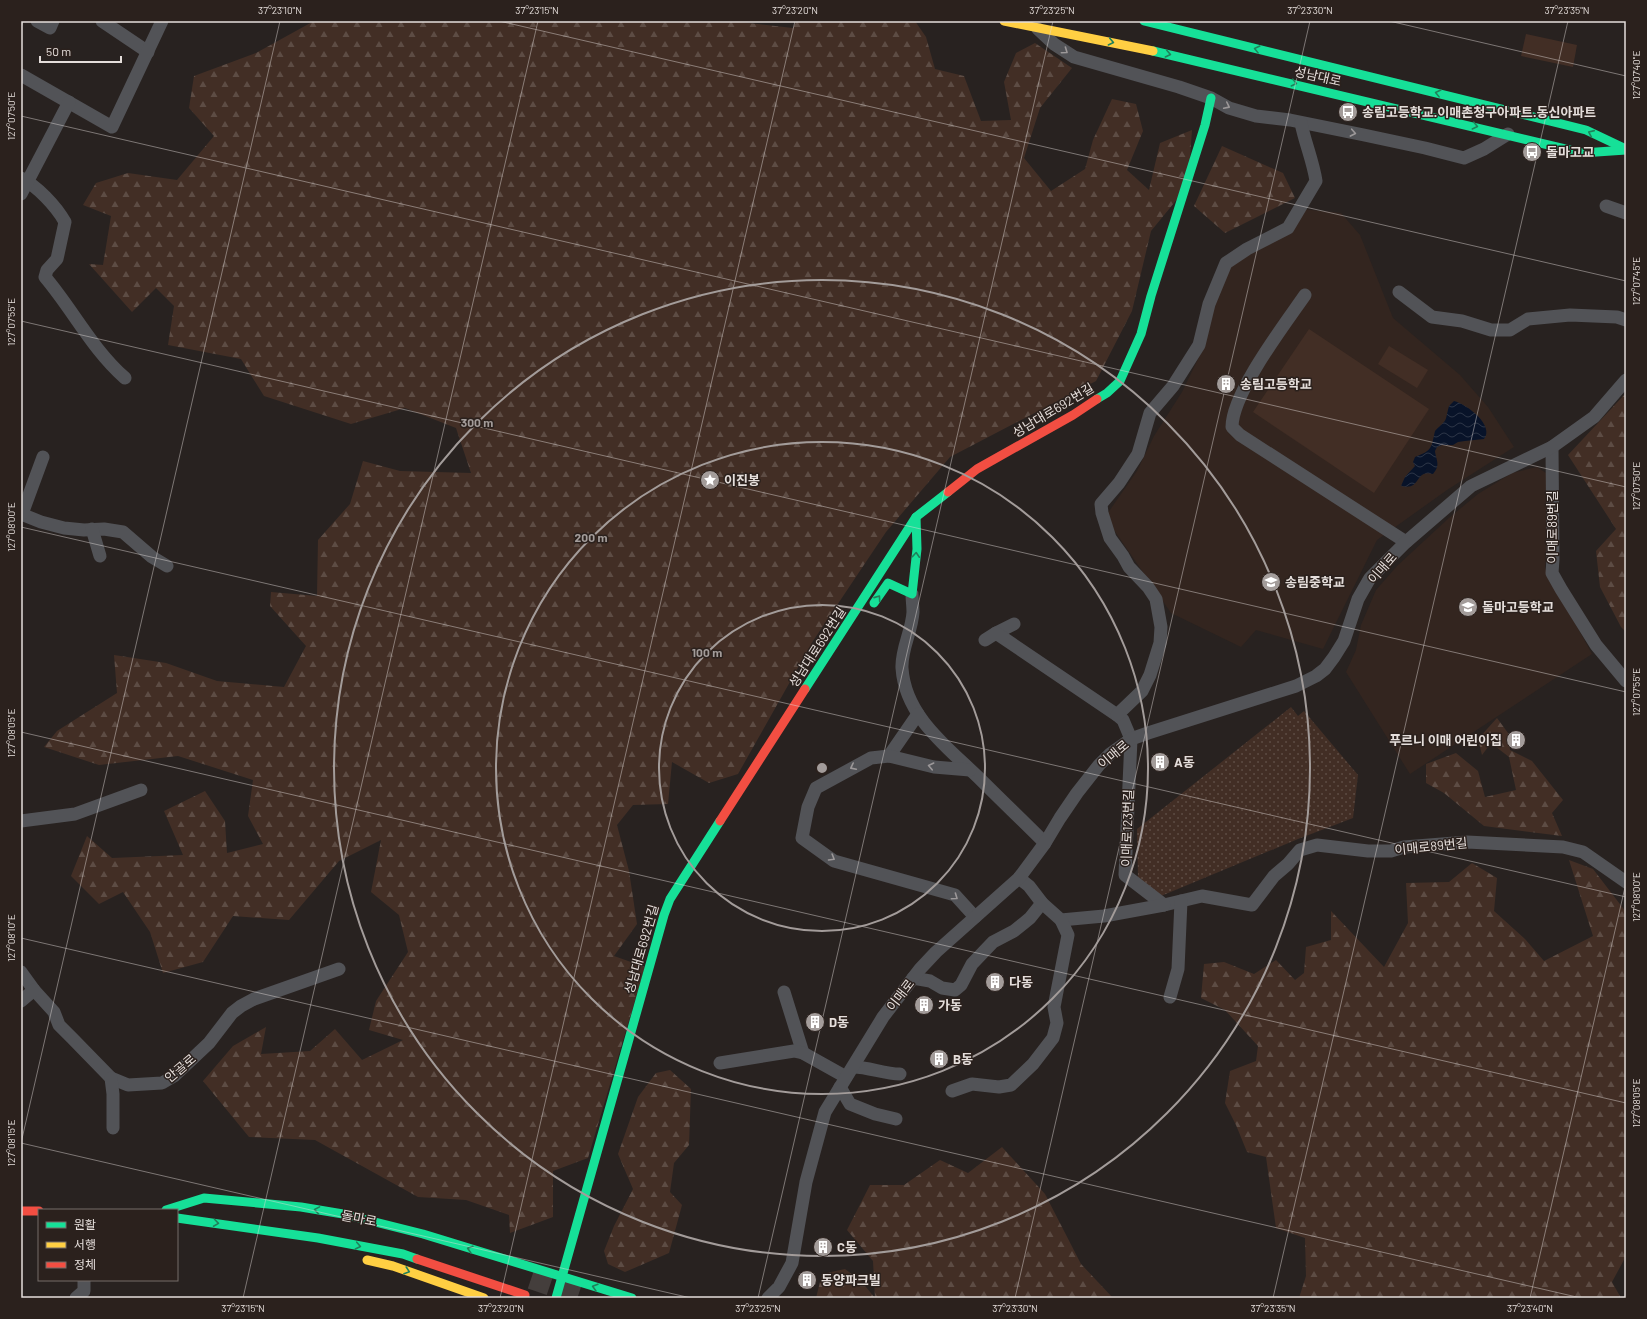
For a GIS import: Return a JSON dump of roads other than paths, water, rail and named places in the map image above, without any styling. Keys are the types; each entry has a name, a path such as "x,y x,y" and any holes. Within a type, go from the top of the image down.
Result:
{"main road":[{"name":"성남대로","path":"1004,21 1035,26 1178,56 1582,153 1626,150"},
{"name":"성남대로","path":"1144,21 1154,22 1586,130 1626,150"},
{"name":"성남대로692번길","path":"556,1298 664,915 670,899 916,517 977,469 1073,415 1107,393 1120,381 1141,334 1151,296 1205,125 1211,98"},
{"path":"849,623 865,614 888,583 912,594 917,549 916,517"},
{"path":"169,1209 204,1198 301,1207 336,1213 422,1234 562,1278 632,1298"},
{"path":"178,1211 201,1208"},
{"path":"21,1212 38,1211"},
{"name":"돌마로","path":"178,1218 318,1238 403,1254 525,1295"},
{"path":"178,1224 190,1230"},
{"path":"361,1258 393,1266 484,1298"}],"street":[{"path":"37,21 50,28 53,21"},
{"path":"102,21 148,52"},
{"path":"21,75 112,127 162,21"},
{"path":"1035,26 1054,44 1074,58 1179,87 1211,98 1229,108 1256,116 1301,123 1425,148 1464,158 1484,149 1508,134"},
{"path":"21,194 24,180 69,102"},
{"path":"1117,715 1142,691 1150,675 1160,643 1161,627 1156,599 1148,587 1128,568 1123,556 1110,538 1102,513 1101,504 1119,483 1138,454 1150,413 1173,386 1199,345 1209,304 1226,263 1247,249 1288,228 1316,181 1312,160 1301,123"},
{"path":"24,180 59,211 65,222 57,259 47,270 45,277 71,310 87,336 113,368 125,378"},
{"path":"1606,206 1626,213"},
{"path":"1399,292 1432,317 1462,321 1491,330 1510,330 1528,319 1570,315 1617,317 1626,320"},
{"path":"1305,295 1254,371 1232,416 1232,426 1240,435 1252,443 1406,542"},
{"name":"이매로","path":"768,1298 779,1287 792,1263 806,1182 825,1112 846,1077 883,1017 913,978 936,952 1019,878 1045,843 1064,811 1094,769 1110,754 1131,739 1296,686 1316,676 1324,669 1344,641 1358,598 1370,578 1406,542 1471,486 1552,447 1594,417 1626,380"},
{"name":"이매로89번길","path":"1552,447 1552,573 1596,645 1626,681"},
{"path":"43,457 21,514 41,522 64,528 104,529 123,532 152,558 167,566"},
{"path":"92,529 100,556"},
{"path":"912,594 913,613 904,647 902,668 905,687 918,714 925,725 946,748 1045,843"},
{"path":"1014,624 990,636 1117,715 1123,720 1131,739"},
{"path":"889,756 918,714"},
{"name":"이매로123번길","path":"1131,739 1125,874 1164,904"},
{"path":"970,770 934,767 889,756 871,758 816,788 808,807 802,838 834,861 936,888 955,895 975,917"},
{"path":"21,822 75,814 141,790"},
{"name":"이매로89번길","path":"1181,901 1202,896 1252,905 1274,876 1288,864 1300,850 1318,845 1368,852 1390,851 1404,847 1467,842 1563,847 1583,852 1626,882"},
{"path":"952,1091 972,1084 999,1087 1011,1085 1033,1064 1053,1038 1057,1023 1054,1006 1068,935 1061,920 1042,903 1029,886 1019,878"},
{"path":"1061,920 1104,916 1181,901 1178,969 1170,997"},
{"path":"913,978 930,980 942,988 955,990 961,985 972,964 993,942 1014,931 1030,918 1042,903"},
{"name":"안골로","path":"21,972 34,990 54,1012 59,1025 111,1078 128,1085 162,1083 174,1076 209,1042 232,1013 241,1006 254,999 339,970"},
{"path":"21,1001 34,990"},
{"path":"784,992 803,1053"},
{"path":"720,1063 794,1051 803,1053 846,1077"},
{"path":"846,1077 861,1067 888,1074 900,1074"},
{"path":"846,1077 850,1104 875,1114 896,1119"},
{"path":"111,1078 113,1094 113,1128"},
{"path":"76,1298 84,1291 84,1281"}],"water":[{"path":"1454,401 1466,406 1483,422 1486,428 1484,439 1458,442 1453,445 1442,445 1437,447 1435,451 1437,468 1433,474 1423,474 1412,486 1401,486 1405,477 1415,466 1413,462 1415,457 1430,448 1435,431 1445,420 1449,406"}],"tunnel":[{"path":"531,1279 587,1298"}],"place":[{"name":"송림고등학교.이매촌청구아파트.동신아파트","path":"1348,112"},
{"name":"돌마고교","path":"1532,152"},
{"name":"송림고등학교","path":"1226,384"},
{"name":"이진봉","path":"710,480"},
{"name":"송림중학교","path":"1271,582"},
{"name":"돌마고등학교","path":"1468,607"},
{"name":"푸르니 이매 어린이집","path":"1516,740"},
{"name":"A동","path":"1160,762"},
{"name":"다동","path":"995,982"},
{"name":"가동","path":"924,1005"},
{"name":"D동","path":"815,1022"},
{"name":"B동","path":"939,1059"},
{"name":"C동","path":"823,1247"},
{"name":"동양파크빌","path":"807,1280"}]}
